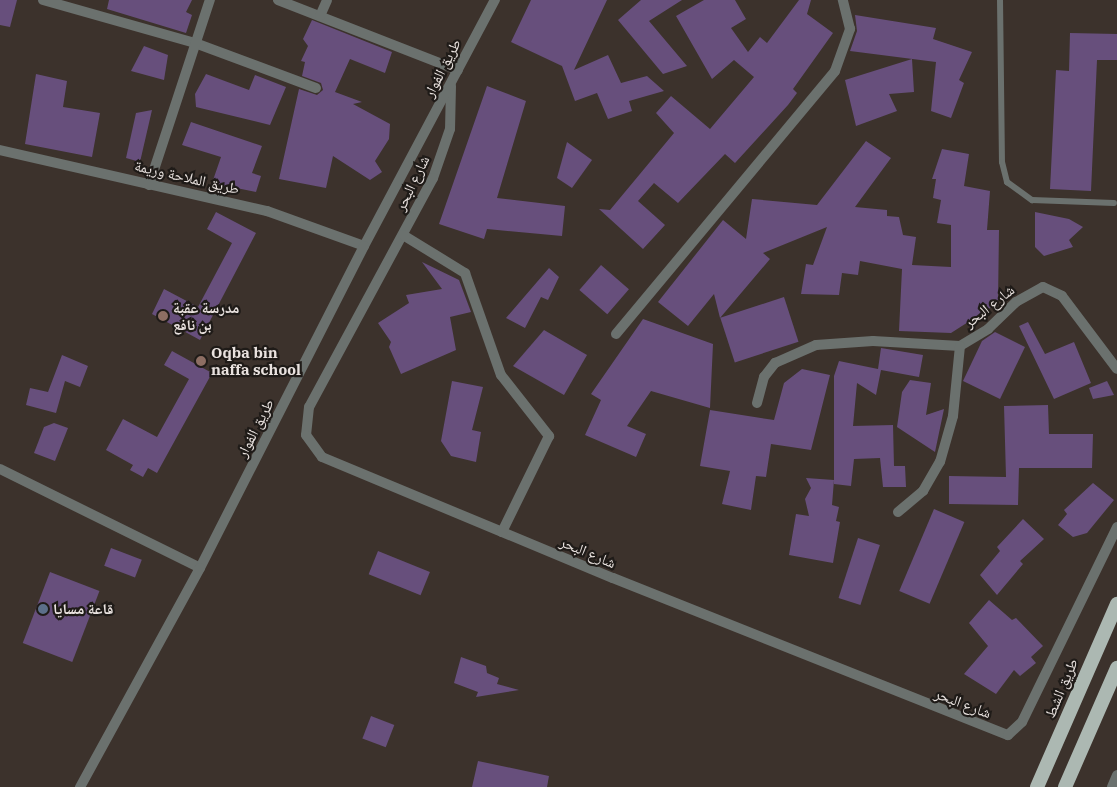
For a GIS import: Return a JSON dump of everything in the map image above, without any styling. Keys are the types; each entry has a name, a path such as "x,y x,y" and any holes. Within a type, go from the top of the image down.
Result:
{"highway":[{"name":"طريق الشط","path":"1037,787 1117,604"},
{"path":"1065,787 1117,668"}],"street":[{"path":"42,0 196,43 316,88"},
{"path":"149,185 210,0"},
{"path":"278,0 458,70"},
{"path":"320,16 327,0"},
{"name":"طريق الفوار","path":"80,787 200,568 364,246 495,0"},
{"path":"616,334 834,71 850,29 843,0"},
{"name":"شارع البحر","path":"450,86 453,106 444,150 402,235 308,407 306,435 322,457 502,532 1008,734 1022,722 1117,527"},
{"name":"طريق الملاحة وريمة","path":"0,150 267,211 364,246"},
{"path":"402,235 465,273 501,375 549,436 502,532"},
{"name":"شارع البحر","path":"960,346 988,329 1016,302 1043,287 1062,296 1117,369"},
{"path":"757,403 764,377 775,363 816,345 873,341 960,346 953,416 943,454 922,491 898,512"},
{"path":"0,469 200,568"},
{"path":"1112,787 1117,775"}],"lane":[{"path":"1000,0 1002,162 1007,182 1032,200 1114,203"}],"building":[{"path":"0,0 17,0 10,27 0,25"},
{"path":"109,0 192,0 186,12 192,15 186,33 107,9"},
{"path":"531,0 607,0 574,70 608,55 621,83 647,76 664,91 629,101 632,111 608,119 597,93 575,101 562,66 511,42"},
{"path":"641,0 682,0 649,21 687,66 663,74 618,20"},
{"path":"704,0 735,0 746,19 731,28 748,52 760,37 767,43 799,0 811,0 807,14 833,33 793,89 797,93 788,105 735,163 725,154 678,203 654,183 638,201 665,225 643,249 599,209 610,210 674,133 656,113 671,96 710,129 754,77 734,60 712,79 676,16"},
{"path":"855,15 936,28 933,39 972,52 959,80 964,83 951,118 931,111 936,62 850,51 857,31"},
{"path":"312,20 392,52 385,73 350,59 335,92 362,102 353,104 390,124 389,139 375,161 382,172 370,180 333,156 326,188 279,179 299,89 317,95 323,90 321,83 302,76 305,62 301,61 308,46 303,39"},
{"path":"1070,33 1117,34 1117,60 1097,60 1091,191 1050,189 1056,70 1069,71"},
{"path":"144,46 168,55 164,80 131,71"},
{"path":"912,59 914,92 889,94 897,111 856,126 845,80"},
{"path":"36,74 67,81 63,107 100,113 92,157 25,144"},
{"path":"206,74 249,90 255,75 286,87 270,125 196,107 195,94"},
{"path":"487,86 526,101 497,198 565,206 562,236 487,229 484,239 439,224"},
{"path":"152,110 140,162 126,158 136,113"},
{"path":"191,122 262,146 252,173 261,176 256,192 212,183 221,157 182,145"},
{"path":"866,141 891,158 855,207 887,210 887,216 899,217 903,235 916,237 912,265 951,267 951,225 937,223 941,200 933,198 936,179 932,179 942,149 969,154 964,186 990,191 987,230 999,230 998,303 951,333 899,331 902,269 860,261 858,275 842,273 839,295 801,294 806,264 813,265 827,227 763,253 770,259 720,318 714,294 688,326 658,302 723,220 746,239 752,199 817,205"},
{"path":"567,142 592,160 572,188 557,178"},
{"name":"مدرسة عقبة بن نافع","path":"216,212 256,233 200,340 152,314 164,289 198,307 232,243 207,229"},
{"path":"1035,212 1069,219 1083,227 1069,240 1073,247 1044,256 1035,247"},
{"path":"422,262 459,280 471,312 450,317 456,350 401,374 389,347 391,342 378,323 409,303 406,295 442,289"},
{"path":"601,265 629,289 607,314 579,290"},
{"path":"549,268 559,277 548,300 541,297 525,328 506,318"},
{"path":"784,297 799,342 735,362 720,318"},
{"path":"643,319 713,344 710,408 651,391 627,426 646,434 636,457 585,435 601,400 591,394"},
{"path":"1028,322 1045,354 1074,342 1091,383 1054,399 1019,326"},
{"path":"544,330 587,355 564,395 513,366"},
{"path":"995,332 1025,347 1000,399 963,381 982,341"},
{"path":"881,348 923,355 919,377 881,370 876,395 857,383 853,426 893,425 894,466 905,466 906,487 883,487 880,458 854,459 851,486 834,484 834,376 839,361 878,369"},
{"name":"مدرسة عقبة بن نافع","path":"172,351 212,373 157,473 148,468 143,477 130,470 133,465 106,450 123,419 157,437 189,379 164,365"},
{"path":"62,355 88,366 80,387 65,381 56,413 26,405 30,388 48,392"},
{"path":"802,369 830,375 811,450 771,444 766,477 756,476 751,510 722,504 730,471 700,466 710,410 774,420 784,383"},
{"path":"910,380 931,383 926,415 944,409 935,452 897,427 902,392"},
{"path":"452,381 483,387 472,430 481,432 476,462 451,456 441,441"},
{"path":"1107,381 1114,395 1093,399 1089,388"},
{"path":"1048,405 1049,434 1093,434 1092,468 1019,468 1018,505 949,504 949,476 1006,477 1004,406"},
{"path":"54,423 68,428 55,461 34,453 44,427"},
{"path":"806,478 834,480 832,505 839,507 836,521 840,522 833,563 789,555 796,514 809,516 805,499 811,488"},
{"path":"1093,483 1114,500 1087,533 1073,537 1058,525 1067,514 1064,510"},
{"path":"934,509 964,522 930,604 899,591"},
{"path":"1023,519 1044,539 1020,561 1023,564 997,595 980,575 1000,551 997,547"},
{"path":"858,538 880,545 860,605 839,598"},
{"path":"111,548 142,560 135,578 104,566"},
{"path":"378,551 430,572 421,595 369,574"},
{"path":"50,572 99,591 72,662 23,643"},
{"path":"989,600 1012,620 1016,618 1043,646 1031,657 1036,663 1020,676 1014,670 996,694 964,674 988,646 969,623"},
{"path":"461,657 486,666 487,673 499,678 497,684 519,690 476,697 478,692 454,683"},
{"path":"371,716 394,725 386,747 362,738"},
{"path":"478,761 549,776 547,787 472,787"}],"place":[{"name":"مدرسة عقبة بن نافع","path":"163,316"},
{"name":"Oqba bin naffa school","path":"201,361"},
{"name":"قاعة مسايا","path":"43,609"}]}
